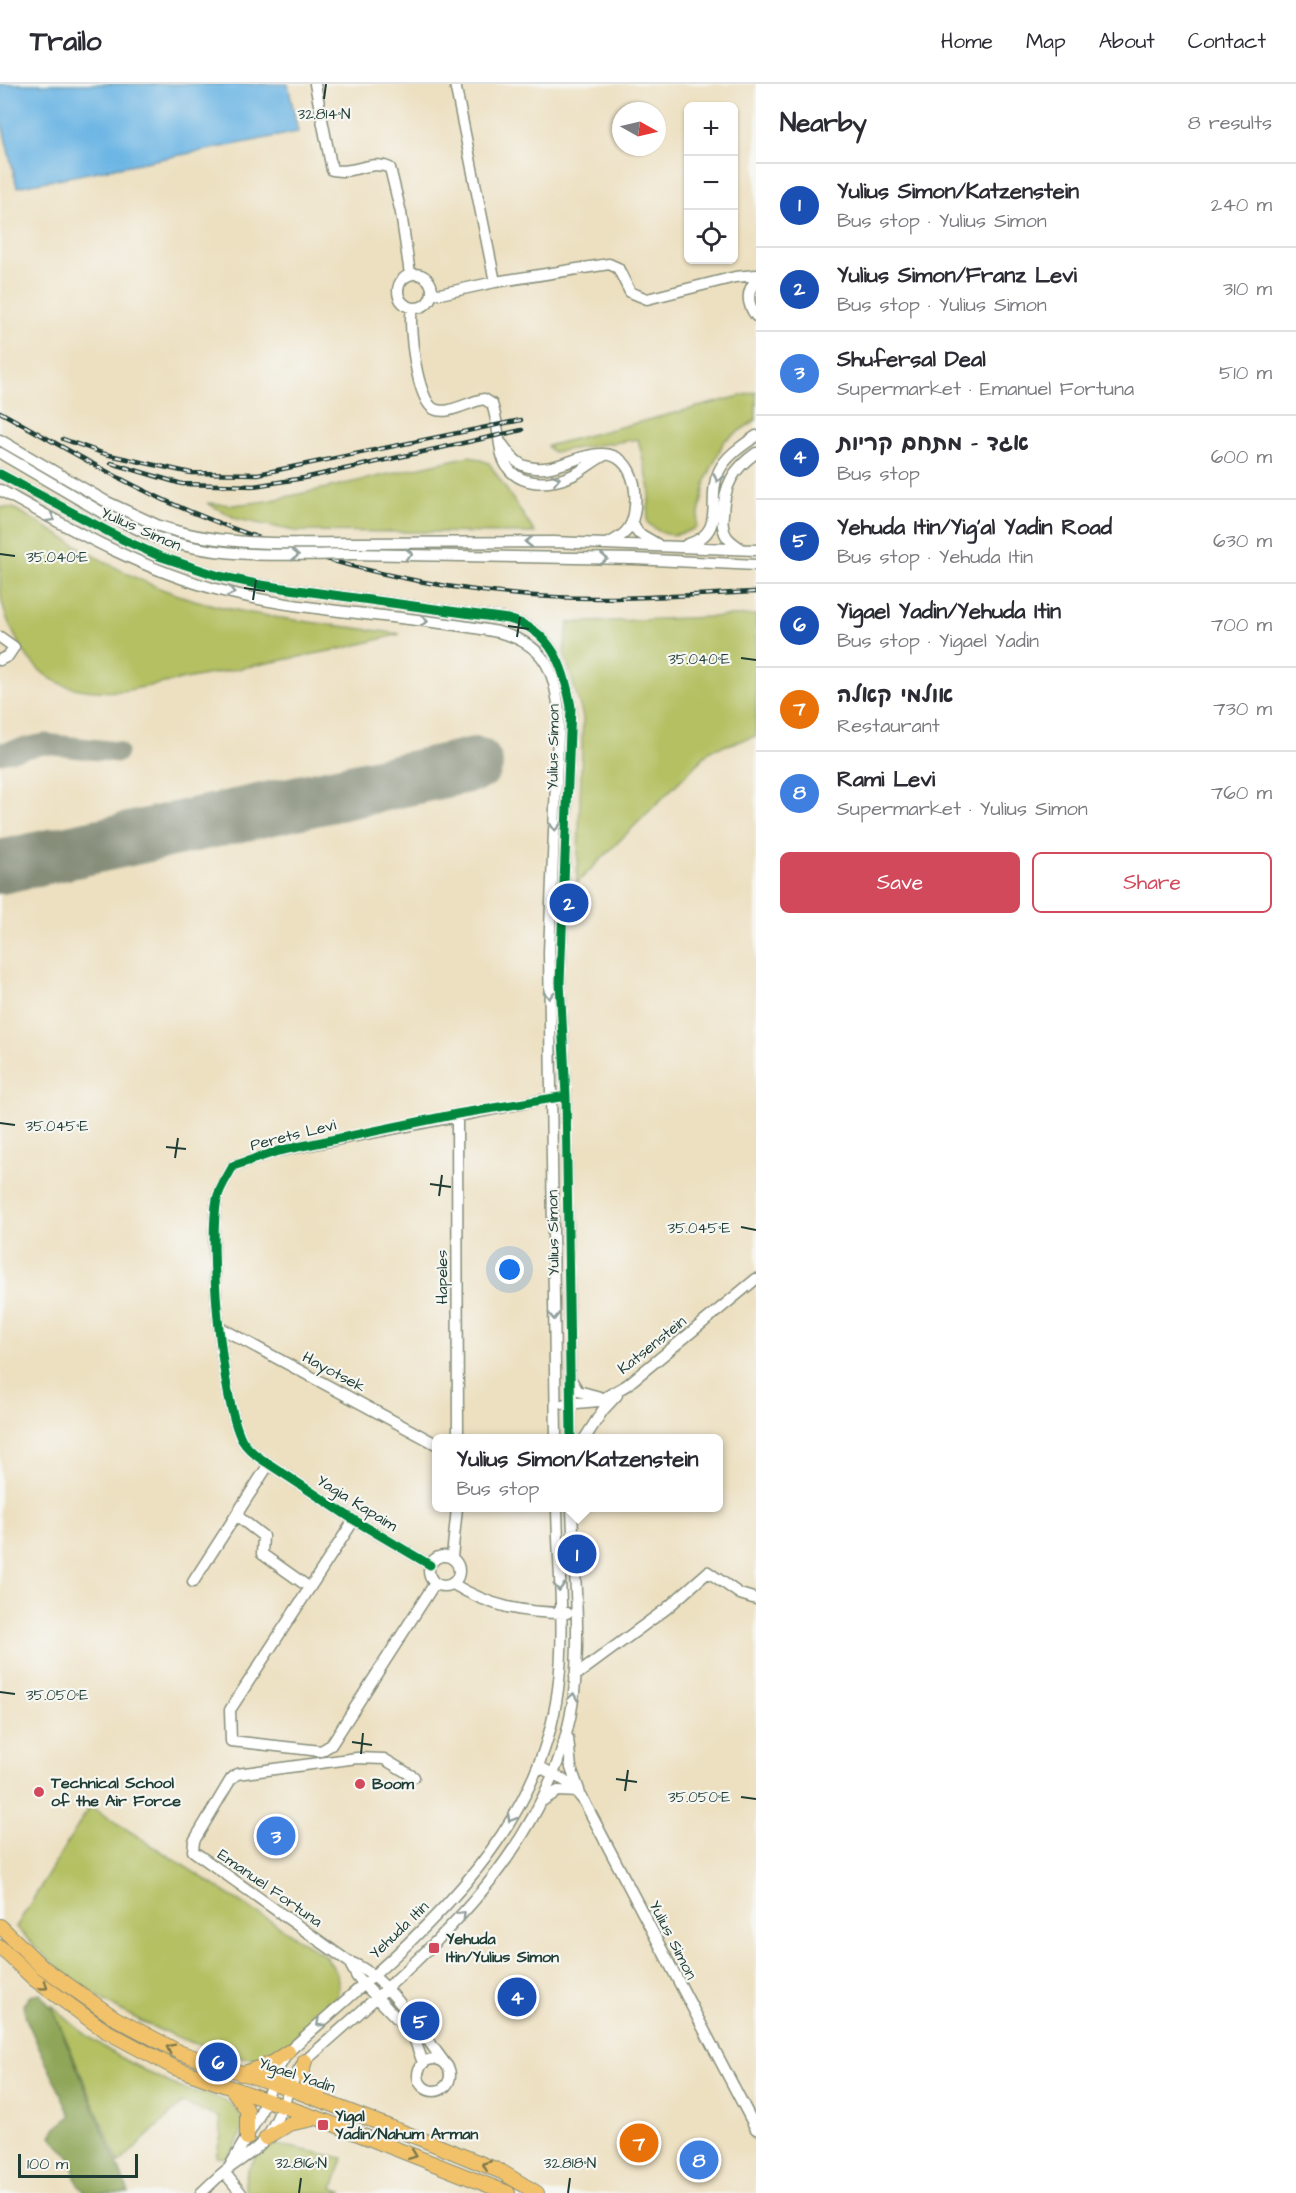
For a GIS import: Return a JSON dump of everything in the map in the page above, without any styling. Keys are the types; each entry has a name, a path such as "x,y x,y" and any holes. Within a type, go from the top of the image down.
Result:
{"main road":[{"name":"Yigael Yadin","path":"0,1926 40,1966 115,2018 181,2054 325,2102 502,2172 537,2193"},
{"name":"Yigael Yadin","path":"0,1947 34,1979 104,2030 175,2068 321,2119 508,2193"},
{"path":"240,2074 265,2066 288,2052"},
{"path":"305,2061 302,2070 305,2081 325,2102"},
{"path":"233,2090 247,2110 248,2138"},
{"path":"266,2138 289,2124 321,2119"}],"street":[{"path":"315,84 332,170 351,171 381,164 390,168 402,213 410,274"},
{"path":"455,84 495,282"},
{"path":"433,293 440,294 495,282 609,264 618,268 630,292 647,299 735,277 756,275"},
{"path":"410,274 426,277 433,293 423,307 412,308 402,302 398,292 401,281 410,274"},
{"path":"735,277 743,286 756,316"},
{"path":"748,301 752,285 756,280"},
{"path":"412,308 409,319 414,356 425,401 435,410 445,411 483,399 492,404 502,444 502,454 510,471 529,483 575,474 605,454 622,460 630,467 635,492 633,524 638,533 661,546"},
{"path":"679,547 697,542 708,533 713,521 715,483 719,471 726,459 756,436"},
{"path":"0,440 157,532"},
{"path":"0,453 101,513 157,532 236,543 756,565"},
{"path":"742,550 728,538 723,529 724,497 730,478 754,456"},
{"name":"Yulius Simon","path":"0,474 124,540 159,556 219,576 261,585 507,619 530,628 547,642 559,659 571,707 561,936 571,1434"},
{"name":"Yulius Simon","path":"3,494 119,554 186,580 259,599 498,632 516,639 541,657 553,675 559,711 549,952 556,1434"},
{"path":"609,544 621,538 633,524"},
{"path":"351,548 609,544 756,550"},
{"path":"0,637 14,647 8,656 0,660"},
{"path":"528,1101 544,1090 550,1072"},
{"name":"Perets Levi","path":"269,1464 255,1455 243,1441 233,1416 219,1327 215,1254 217,1198 233,1166 278,1151 457,1114 566,1096"},
{"path":"528,1101 545,1106 551,1116"},
{"name":"Hapeles","path":"457,1114 458,1434"},
{"name":"Katsenstein","path":"555,1405 591,1403 627,1385 756,1279"},
{"name":"Hayotsek","path":"219,1327 432,1442"},
{"path":"570,1377 575,1388 582,1393 607,1397"},
{"path":"588,1434 603,1410 627,1385"},
{"path":"193,1582 269,1464"},
{"name":"Yagia Kapaim","path":"269,1464 354,1520 430,1565"},
{"path":"452,1557 437,1557 430,1565 429,1575 435,1583 444,1587 453,1584 460,1570 452,1557 457,1512"},
{"path":"538,1766 555,1706 561,1636 557,1512"},
{"path":"554,1773 568,1723 576,1676 572,1512"},
{"path":"236,1515 263,1536 262,1554 310,1588"},
{"path":"354,1520 230,1710 231,1741 321,1751 331,1745 435,1583"},
{"path":"576,1676 666,1609 708,1572 741,1594 756,1599"},
{"path":"453,1584 494,1605 533,1612 576,1614"},
{"path":"533,1612 551,1622 561,1636"},
{"path":"536,1808 553,1793 581,1797 571,1768 568,1723"},
{"name":"Emanuel Fortuna","path":"414,1777 384,1759 357,1758 237,1774 231,1779 194,1841 193,1851 349,1962 373,1976 444,2062"},
{"name":"Yulius Simon","path":"538,1766 554,1773 581,1797 756,2129"},
{"name":"Yehuda Itin","path":"227,2170 248,2138 288,2052 373,1976 462,1889 482,1864 521,1801 538,1766"},
{"name":"Yehuda Itin","path":"227,2170 251,2154 266,2138 284,2107 305,2061 386,1989 472,1904 512,1852 554,1773"},
{"name":"Emanuel Fortuna","path":"349,1962 352,1970 364,1984 413,2035 423,2064"},
{"path":"357,2014 388,2011"},
{"path":"435,2059 444,2062 450,2071 449,2081 436,2090 425,2088 419,2079 423,2064 435,2059"},
{"path":"201,2193 227,2170 241,2193"}],"green space":[{"path":"756,392 756,420 724,441 706,480 696,528 676,535 664,534 647,522 650,489 638,439 553,452 547,446"},
{"path":"470,456 489,463 535,533 295,531 237,519 207,503 233,505 268,501"},
{"path":"0,507 13,508 120,570 184,597 244,612 400,634 345,648 123,691 87,690 72,687 45,675 34,664 23,651 7,618 0,590"},
{"path":"756,615 756,736 711,750 577,883 583,717 564,652 568,623"},
{"path":"90,1806 324,1955 337,1976 339,1988 336,2001 282,2048 264,2057 246,2058 187,2041 159,2030 107,2002 59,1968 16,1927"},
{"path":"40,1994 53,2010 129,2193 85,2193 75,2178 72,2160 51,2136 56,2128 71,2116 27,2021 23,2005 30,1996"},
{"path":"51,2004 82,2032 128,2061 181,2088 212,2096 234,2107 243,2125 240,2137 226,2158 216,2157 221,2135 220,2118 182,2103 119,2163"},
{"path":"274,2144 343,2158 333,2189 343,2193 246,2193 246,2178 251,2164 261,2152"}],"water":[{"path":"0,84 288,84 298,132 17,187 0,116"}],"taxiway":[{"path":"0,753 45,744 117,752"}],"runway":[{"path":"0,867 476,764"}],"railway":[{"path":"0,412 117,477 189,511 277,544 367,570 459,588 552,597 628,598 756,592"},
{"path":"63,439 105,454 191,473 258,474 521,420"},
{"path":"111,463 182,484 254,486 304,478 522,430"}],"cycle path":[{"path":"0,474 124,540 159,556 219,576 261,585 508,619 523,624 535,632 553,652 560,664 571,707 560,982 566,1096 571,1434"},
{"path":"430,1565 354,1520 261,1459 242,1440 228,1392 218,1321 214,1250 218,1195 233,1166 278,1151 457,1114 566,1096"}],"place":[{"name":"Yulius Simon/Franz Levi","path":"569,903"},
{"name":"Yulius Simon/Katzenstein","path":"577,1554"},
{"name":"Boom","path":"360,1784"},
{"name":"Technical School of the Air Force","path":"39,1792"},
{"name":"Shufersal Deal","path":"276,1836"},
{"name":"Yehuda Itin/Yulius Simon","path":"434,1948"},
{"name":"אגד - מתחם קריות","path":"517,1997"},
{"name":"Yehuda Itin/Yig'al Yadin Road","path":"420,2021"},
{"name":"Yigael Yadin/Yehuda Itin","path":"218,2062"},
{"name":"Yigal Yadin/Nahum Arman","path":"323,2125"},
{"name":"אולמי קאלה","path":"639,2143"},
{"name":"Rami Levi","path":"699,2160"}]}
